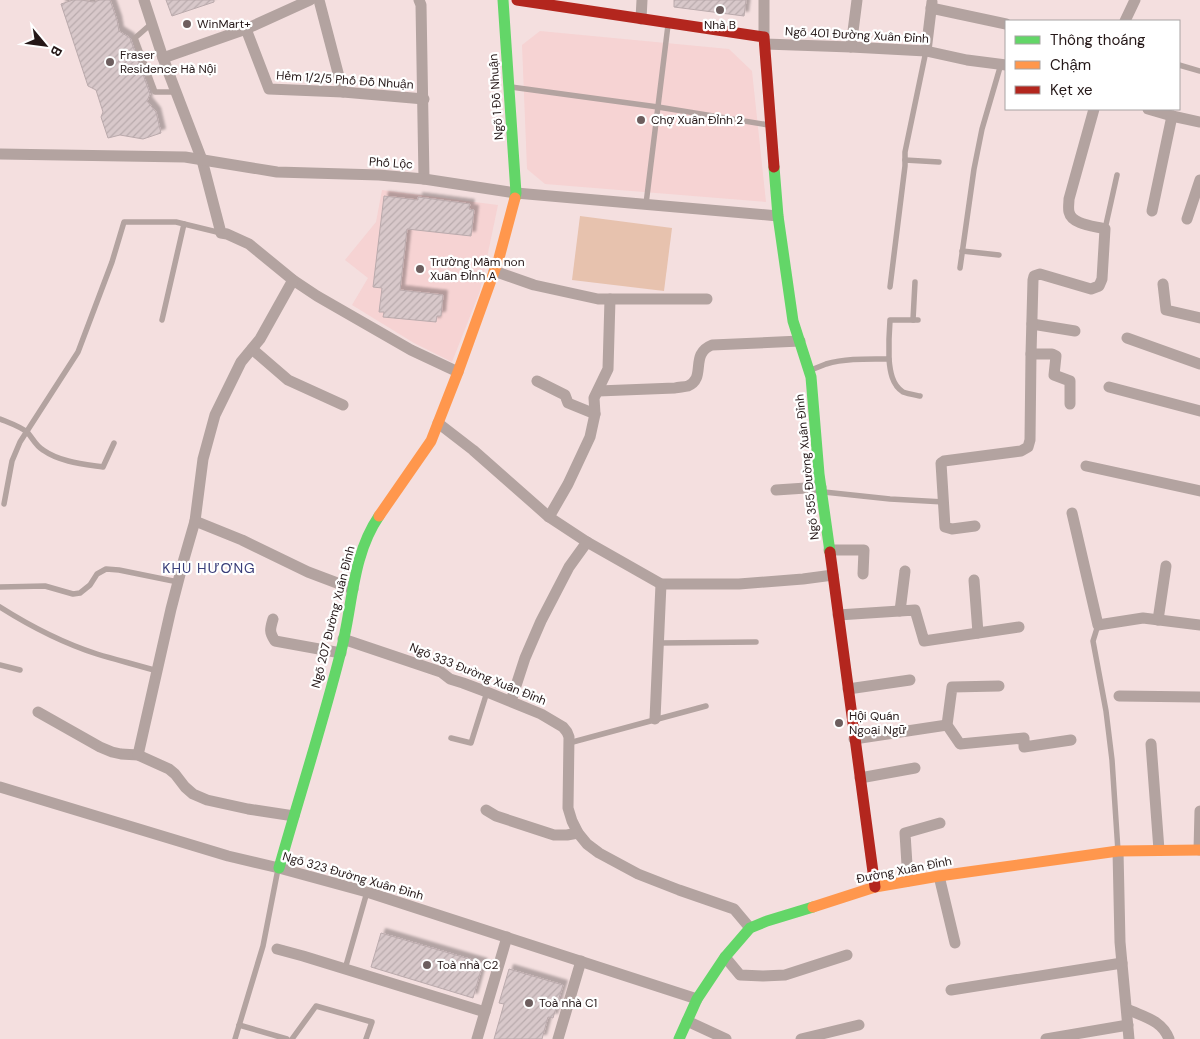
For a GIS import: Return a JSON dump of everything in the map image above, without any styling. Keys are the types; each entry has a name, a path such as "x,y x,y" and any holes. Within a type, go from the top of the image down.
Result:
{"street":[{"path":"144,0 163,58 202,160 221,233 249,244 293,280 317,296 411,350 458,372"},
{"path":"163,58 246,29 310,0"},
{"path":"319,0 343,92"},
{"path":"419,0 421,5 424,99 424,179"},
{"name":"Ngõ 1 Đỗ Nhuận","path":"503,0 516,193"},
{"path":"518,0 669,23 764,41 764,0"},
{"path":"641,19 642,0"},
{"path":"851,47 857,0"},
{"path":"1125,20 1135,0"},
{"path":"926,51 932,4 1005,24"},
{"name":"Hẻm 1/2/5 Phố Đỗ Nhuận","path":"246,29 270,89 343,92 424,99"},
{"name":"Ngõ 401 Đường Xuân Đỉnh","path":"764,41 926,51 967,60 1004,65"},
{"name":"Ngõ 355 Đường Xuân Đỉnh","path":"764,41 778,216 794,321 811,377 832,575 875,887"},
{"path":"974,526 952,530 945,527 941,463 944,461 1021,451 1028,447 1030,440 1034,276 1040,274 1091,289 1099,286 1102,279 1106,229 1079,222 1072,218 1069,212 1069,199 1094,110"},
{"path":"1151,110 1200,122"},
{"path":"1152,211 1172,116"},
{"name":"Phố Lộc","path":"0,154 185,157 278,172 379,175 424,179 516,193 778,216"},
{"path":"1187,219 1200,180"},
{"name":"Ngõ 207 Đường Xuân Đỉnh","path":"278,868 341,653 359,559 371,528 431,440 438,424 499,258 516,193"},
{"path":"494,271 534,285 598,299 707,299"},
{"path":"138,755 178,582 195,521 203,459 215,415 241,362 260,340 293,280"},
{"path":"1163,284 1166,310 1200,318"},
{"path":"549,517 568,484 590,437 595,414 594,398 608,370 610,299"},
{"path":"1032,324 1075,331"},
{"path":"1127,338 1200,364"},
{"path":"598,391 688,386 696,379 699,357 703,349 712,345 800,342"},
{"path":"252,349 288,380 343,405"},
{"path":"1031,354 1052,354 1056,356 1054,375 1070,381 1070,404"},
{"path":"537,381 565,395 568,403 595,414"},
{"path":"1109,387 1200,411"},
{"path":"438,424 473,450 549,517 661,584 739,584 832,575"},
{"path":"1086,466 1200,490"},
{"path":"776,490 822,489"},
{"path":"1072,513 1098,626 1143,618 1200,625"},
{"path":"195,521 242,540 308,572 352,589"},
{"path":"511,701 541,621 569,567 588,542"},
{"path":"829,550 864,550 863,574"},
{"path":"1158,620 1166,566"},
{"path":"900,611 904,571"},
{"path":"974,580 978,633"},
{"path":"655,719 661,584"},
{"path":"838,615 916,610 924,641 1019,627"},
{"path":"273,619 270,634 275,641 341,653"},
{"name":"Ngõ 333 Đường Xuân Đỉnh","path":"343,639 421,664 441,672 450,679 488,692 541,714 557,723 567,732 570,743"},
{"path":"848,689 910,680"},
{"path":"999,686 952,687 947,725 960,744 1024,738 1024,747 1071,740"},
{"path":"1119,696 1200,698"},
{"path":"38,712 100,747 112,752 138,755 169,769 192,794 207,800 248,809 294,816"},
{"path":"854,739 947,725"},
{"path":"570,743 568,808 578,833 587,844 599,854 638,874 734,909 750,928 725,957 697,999 679,1039"},
{"path":"1151,744 1159,850"},
{"path":"860,778 914,768"},
{"name":"Ngõ 323 Đường Xuân Đỉnh","path":"0,786 228,856 367,892 697,999"},
{"path":"486,810 496,816 554,835 567,836 578,833"},
{"path":"1200,811 1200,850"},
{"path":"908,881 905,833 940,823"},
{"name":"Đường Xuân Đỉnh","path":"750,928 875,887 908,881 1118,851 1200,850"},
{"path":"1118,851 1120,942 1130,1039"},
{"path":"939,876 955,943"},
{"path":"477,1039 507,937"},
{"path":"277,949 485,1012"},
{"path":"725,957 740,975 763,976 785,975 847,956"},
{"path":"558,1039 582,961"},
{"path":"951,990 1122,963"},
{"path":"1127,1009 1158,1023 1165,1029 1169,1039"},
{"path":"687,1021 726,1039"},
{"path":"801,1039 859,1025"},
{"path":"1046,1039 1128,1025"}],"lane":[{"path":"646,204 669,23"},
{"path":"152,24 135,38 155,92 176,92"},
{"path":"890,287 905,152 926,51"},
{"path":"960,268 974,169 982,129 1004,65"},
{"path":"1180,65 1200,72"},
{"path":"509,87 658,107 771,125"},
{"path":"905,160 939,162"},
{"path":"1106,229 1118,174"},
{"path":"4,504 12,461 20,442 78,352 112,262 124,222 176,222 221,233"},
{"path":"162,320 184,224"},
{"path":"962,251 999,255"},
{"path":"915,282 915,320 890,320 888,339 891,375 895,384 904,392 920,396"},
{"path":"809,371 840,361 889,359"},
{"path":"0,419 26,432 42,450 60,458 103,467 114,443"},
{"path":"822,489 827,493 944,502"},
{"path":"0,586 45,586 73,594 80,593 90,585 97,574 106,569 178,582"},
{"path":"0,607 49,634 96,653 157,671"},
{"path":"1098,626 1093,641 1106,711 1112,760 1118,851"},
{"path":"658,643 756,642"},
{"path":"0,664 20,670"},
{"path":"451,738 471,743 488,692"},
{"path":"570,743 706,706"},
{"name":"Ngõ 207 Đường Xuân Đỉnh","path":"235,1039 263,946 278,868"},
{"path":"345,969 367,892"},
{"path":"292,1039 316,1006 372,1022 366,1039"},
{"path":"239,1025 287,1039"}],"shaded area":[{"name":"Chợ Xuân Đỉnh 2","path":"540,31 729,49 752,71 766,202 545,184 527,169 522,45"},
{"name":"Trường Mầm non Xuân Đỉnh A","path":"382,190 498,205 480,291 452,362 414,343 352,305 368,278 345,260 376,222"},
{"path":"580,216 672,228 664,291 572,280"}],"building":[{"name":"Fraser Residence Hà Nội","path":"73,0 93,2 110,0 119,31 130,38 150,94 147,101 156,112 161,133 143,139 120,135 108,138 101,117 103,112 96,90 88,86 61,4"},
{"path":"166,0 214,0 214,2 172,16"},
{"name":"Nhà B","path":"674,0 746,0 744,16 674,7"},
{"path":"384,196 418,200 418,197 470,204 469,209 474,210 471,236 407,229 400,290 443,295 441,316 437,316 436,322 383,317 384,312 379,312 382,288 373,287"},
{"name":"Toà nhà C2","path":"381,933 483,963 473,998 371,967"},
{"name":"Toà nhà C1","path":"509,969 563,985 553,1018 548,1017 542,1039 494,1039 504,1004 499,1003"}],"traffic: fast":[{"path":"503,0 515,198"},
{"path":"774,167 778,216 793,321 811,377 819,474 830,552"},
{"path":"279,868 340,655 363,548 379,516"},
{"path":"679,1039 697,999 725,957 750,928 813,907"}],"traffic: slow":[{"path":"379,516 431,441 499,258 515,198"},
{"path":"813,907 875,887 939,876 1118,851 1200,850"}],"traffic: jam":[{"path":"517,0 764,37 774,167"},
{"path":"830,552 875,887"}],"place":[{"name":"Nhà B","path":"720,10"},
{"name":"WinMart+","path":"187,24"},
{"name":"Fraser Residence Hà Nội","path":"110,62"},
{"name":"Chợ Xuân Đỉnh 2","path":"641,120"},
{"name":"Trường Mầm non Xuân Đỉnh A","path":"420,269"},
{"name":"Hội Quán Ngoại Ngữ","path":"839,723"},
{"name":"Toà nhà C2","path":"427,965"},
{"name":"Toà nhà C1","path":"529,1003"}],"district":[{"name":"KHU HƯƠNG","path":"209,568"}]}
